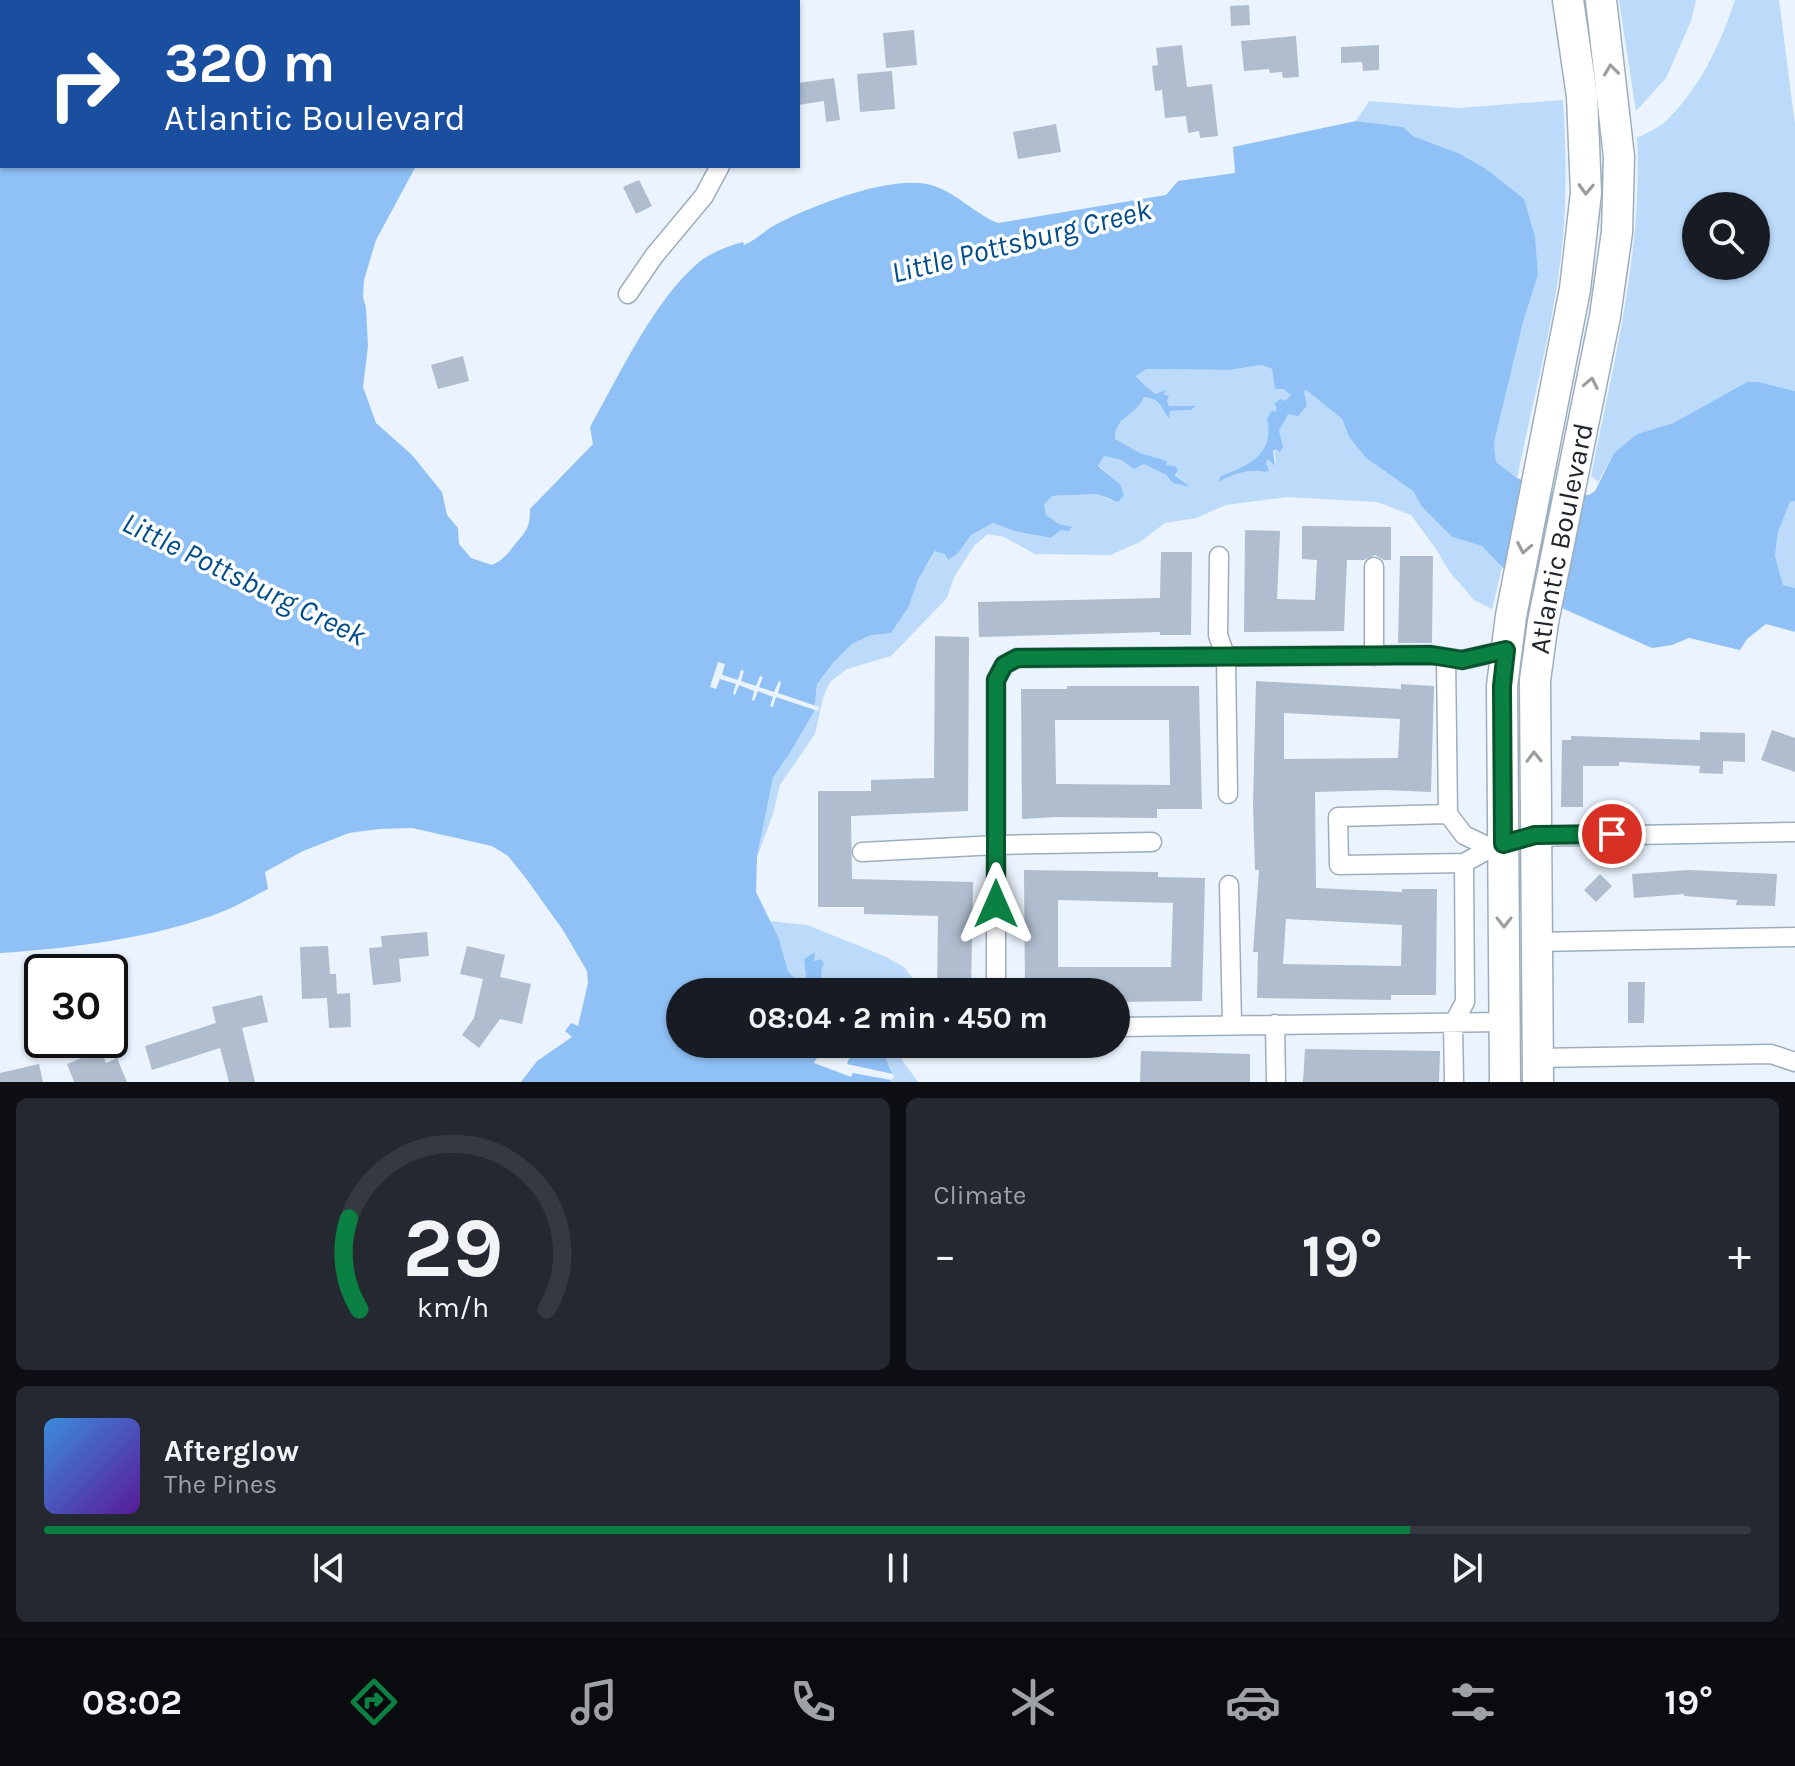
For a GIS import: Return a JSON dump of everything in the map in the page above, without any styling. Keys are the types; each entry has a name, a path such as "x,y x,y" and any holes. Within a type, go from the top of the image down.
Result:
{"main road":[{"name":"Atlantic Boulevard","path":"1505,1082 1497,846 1502,686 1511,616 1582,243 1586,193 1582,96 1568,0"},
{"name":"Atlantic Boulevard","path":"1538,1070 1535,680 1543,622 1612,274 1619,184 1617,130 1601,0"}],"street":[{"path":"1584,133 1617,130"},
{"path":"628,294 654,256 704,196 719,168"},
{"path":"1219,556 1218,635 1226,658 1228,794"},
{"path":"1374,567 1374,656"},
{"path":"996,978 996,680 1004,665 1017,658 1431,655 1462,660 1506,650"},
{"path":"1446,658 1448,814 1464,835 1497,846"},
{"path":"1448,814 1338,817 1339,865 1464,863 1497,846 1535,835 1795,832"},
{"path":"862,852 1152,842"},
{"path":"1454,1082 1453,1024 1465,1002 1464,863"},
{"path":"1229,885 1232,1025"},
{"path":"1536,942 1795,937"},
{"path":"1130,1027 1504,1022"},
{"path":"1275,1024 1276,1082"},
{"path":"1538,1070 1771,1054 1795,1062"}],"shaded area":[{"path":"1619,0 1696,0 1691,21 1666,78 1636,111"},
{"path":"1735,0 1779,0 1795,125 1795,391 1747,382 1673,423 1637,434 1614,453 1598,482 1591,476 1631,266 1638,181 1637,138 1665,122 1677,109 1716,49"},
{"path":"1563,100 1566,186 1562,251 1550,324 1517,478 1496,462 1494,443 1523,322 1538,275 1458,153 1413,136 1403,127 1356,121 1369,101 1458,108"},
{"path":"1261,365 1272,369 1283,389 1292,395 1285,402 1275,404 1278,408 1267,445 1260,457 1248,466 1221,476 1256,469 1265,472 1269,458 1274,465 1275,443 1282,423 1306,390 1342,419 1349,437 1366,458 1413,491 1422,507 1452,537 1482,546 1502,567 1492,609 1474,600 1449,571 1411,515 1377,502 1287,497 1226,505 1196,518 1165,523 1140,542 1110,555 1035,554 1004,537 988,534 974,546 954,577 947,598 891,656 847,669 830,682 815,734 780,785 757,857 772,777 814,712 817,684 852,644 871,635 909,606 918,580 936,551 944,554 947,560 958,553 971,535 993,523 1014,531 1051,538 1071,527 1059,524 1046,515 1044,505 1052,496 1097,494 1112,501 1120,484 1098,465 1104,456 1121,460 1134,469 1144,464 1188,486 1166,465 1166,461 1140,453 1115,439 1122,421 1144,397 1157,402 1169,416 1170,411 1195,407 1169,406 1162,394 1167,390 1157,394 1145,387 1136,375 1145,369 1229,370"},
{"path":"1795,501 1795,588 1783,585 1775,556 1778,532 1790,502"},
{"path":"769,921 807,925 884,956 904,967 912,978 822,978 814,953 804,959 806,978 794,978 788,971 779,939"},
{"path":"886,1058 902,1058 918,1082 889,1082 894,1077"}],"water":[{"name":"Little Pottsburg Creek","path":"1356,121 1403,127 1413,136 1458,153 1486,169 1524,199 1535,237 1538,275 1523,322 1494,443 1496,462 1517,478 1555,492 1589,495 1595,491 1614,453 1637,434 1673,423 1747,382 1795,391 1795,501 1790,502 1778,532 1775,556 1783,585 1795,588 1795,632 1766,624 1747,639 1740,650 1689,638 1652,648 1564,609 1502,567 1482,546 1452,537 1422,507 1413,491 1366,458 1349,437 1342,419 1306,390 1307,406 1298,416 1288,414 1279,431 1283,447 1280,452 1273,451 1275,466 1268,459 1269,471 1241,472 1218,482 1221,476 1258,457 1267,441 1267,419 1277,408 1274,404 1280,399 1285,401 1291,395 1283,389 1275,389 1272,369 1261,365 1229,370 1146,369 1136,376 1156,394 1167,389 1163,394 1169,396 1169,406 1196,406 1191,410 1170,411 1169,418 1157,402 1144,397 1137,408 1122,420 1115,439 1140,453 1167,461 1166,465 1175,466 1178,470 1175,475 1190,487 1173,483 1166,475 1144,464 1134,469 1121,460 1104,456 1098,466 1120,484 1124,495 1118,502 1097,494 1052,496 1044,505 1046,515 1059,524 1072,527 1069,531 1061,530 1051,538 1014,531 993,523 971,535 958,553 948,560 944,554 935,551 918,580 909,606 891,633 871,635 852,644 817,684 814,712 773,777 757,857 756,892 779,939 788,971 794,978 666,978 666,1058 886,1058 894,1078 889,1082 521,1082 537,1061 572,1037 565,1031 571,1023 578,1026 588,983 587,971 563,930 508,856 492,846 412,828 349,833 303,851 265,872 268,889 230,909 172,928 114,940 0,953 0,168 415,168 376,240 364,280 368,346 363,387 376,423 412,455 442,492 447,515 458,528 459,544 471,558 492,565 506,556 523,535 530,509 593,444 590,427 652,318 682,279 714,253 743,242 744,245 775,225 809,209 854,193 898,184 934,186 998,223 1166,195 1178,181 1235,173 1233,147"},
{"path":"815,952 814,961 820,959 824,963 823,978 806,978 804,959"}],"pier":[{"path":"718,662 725,664 722,675 738,680 741,670 744,671 741,681 756,686 760,676 763,677 759,687 774,692 779,681 778,693 819,707 818,711 776,697 773,707 770,706 773,697 758,691 754,701 754,691 739,685 735,695 736,684 720,679 716,689 710,687"},
{"path":"817,1058 849,1058 847,1064 893,1074 894,1078 853,1073 851,1077 814,1063"}],"building":[{"path":"1249,5 1250,25 1231,26 1230,6"},
{"path":"914,30 917,65 886,68 883,33"},
{"path":"1296,36 1299,77 1283,78 1282,72 1270,73 1269,69 1244,71 1241,41"},
{"path":"1182,45 1187,87 1212,84 1218,136 1200,138 1199,131 1188,133 1186,116 1165,118 1162,90 1155,91 1152,66 1158,65 1156,48"},
{"path":"1379,45 1379,70 1363,71 1362,62 1341,63 1341,47"},
{"path":"892,71 895,109 860,112 857,74"},
{"path":"834,78 840,120 826,122 824,101 800,105 800,83"},
{"path":"1056,124 1061,152 1018,159 1013,132"},
{"path":"639,180 652,206 636,214 623,187"},
{"path":"463,356 469,381 438,389 431,365"},
{"path":"1302,526 1391,527 1391,560 1375,555 1364,560 1347,560 1344,631 1244,632 1245,530 1280,531 1277,599 1315,600 1317,560 1302,559"},
{"path":"1161,552 1192,552 1191,635 1160,635 1160,632 979,637 978,602 1160,598"},
{"path":"1400,556 1433,556 1432,643 1398,643"},
{"path":"935,636 969,637 968,811 851,816 852,879 973,882 971,978 937,978 938,916 864,914 864,907 818,907 818,791 871,791 871,780 934,778"},
{"path":"1256,681 1401,689 1401,684 1434,686 1431,792 1315,792 1316,888 1402,892 1402,889 1437,889 1436,995 1391,995 1391,1000 1257,998 1258,952 1253,952 1259,870 1255,870","holes":["1284,713 1400,719 1398,758 1284,759","1286,919 1402,925 1401,966 1283,964"]},
{"path":"1067,686 1199,686 1202,809 1157,809 1157,818 1022,819 1021,689 1067,689","holes":["1055,720 1169,720 1170,785 1056,784"]},
{"path":"1772,730 1795,738 1795,772 1761,760"},
{"path":"1700,732 1745,733 1745,762 1723,761 1723,774 1699,773 1700,766 1619,762 1619,766 1583,766 1583,807 1561,807 1562,740 1571,740 1571,736 1700,740"},
{"path":"1024,870 1158,872 1158,877 1205,878 1202,1001 1130,1002 1130,978 1025,978","holes":["1058,900 1173,903 1171,967 1058,967"]},
{"path":"1689,870 1777,874 1775,906 1736,905 1737,900 1684,894 1634,898 1632,874"},
{"path":"1600,874 1612,886 1596,902 1584,890"},
{"path":"427,932 429,956 399,959 401,982 373,985 369,948 382,947 381,936"},
{"path":"328,946 330,974 336,974 337,994 350,993 351,1027 329,1028 327,998 302,999 300,947"},
{"path":"467,946 505,955 500,977 531,984 522,1024 500,1019 479,1048 462,1035 474,1018 483,979 460,974"},
{"path":"1628,982 1645,982 1644,1023 1628,1023"},
{"path":"262,995 268,1022 242,1028 255,1082 229,1082 220,1048 152,1070 145,1046 216,1023 212,1007"},
{"path":"1305,1049 1440,1051 1439,1082 1303,1082"},
{"path":"1141,1051 1250,1054 1250,1082 1140,1082"},
{"path":"82,1058 104,1058 106,1063 117,1058 127,1082 74,1082 67,1064"},
{"path":"39,1064 43,1082 0,1082 0,1073"}],"route":[{"path":"996,904 996,680 1004,665 1017,658 1431,655 1462,660 1506,650 1502,686 1503,844 1535,835 1612,834"}]}
